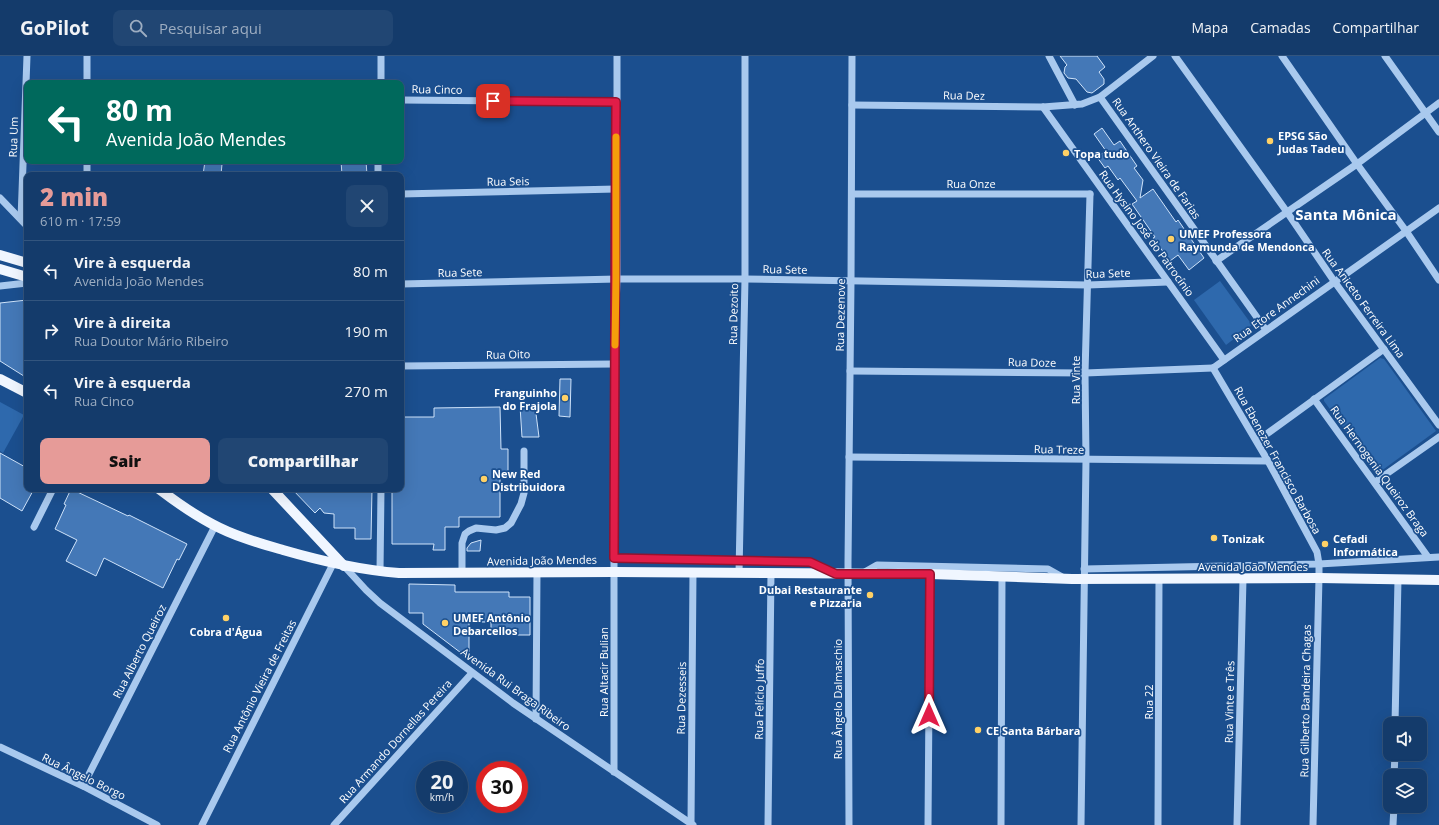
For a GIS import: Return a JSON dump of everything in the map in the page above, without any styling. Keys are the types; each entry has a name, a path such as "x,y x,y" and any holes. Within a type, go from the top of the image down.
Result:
{"main road":[{"path":"0,255 24,262"},
{"path":"0,269 24,276"},
{"path":"0,379 24,391"},
{"path":"163,492 185,508 215,526 239,536 268,546 335,560"},
{"path":"275,492 335,560 344,566"},
{"name":"Avenida João Mendes","path":"344,566 380,572 414,574 693,572 930,574 1066,579 1084,574 1159,578 1439,580"}],"street":[{"name":"Rua Um","path":"26,80 27,56"},
{"path":"87,56 87,80"},
{"path":"381,56 381,80"},
{"name":"Rua Altacir Bulian","path":"614,772 614,364 617,56"},
{"name":"Rua Dezoito","path":"739,573 745,279 745,56"},
{"name":"Rua Dezenove","path":"848,574 852,282 852,56"},
{"path":"1049,56 1075,104"},
{"name":"Rua Dez","path":"852,105 1043,107 1088,102 1100,97 1153,56"},
{"name":"Rua Aniceto Ferreira Lima","path":"1175,56 1287,212 1334,281 1439,425"},
{"path":"1282,56 1439,280"},
{"path":"1385,56 1439,132"},
{"name":"Rua Anthero Vieira de Farias","path":"1100,97 1266,330"},
{"name":"Rua Cinco","path":"404,100 616,102"},
{"path":"1216,260 1357,164 1439,103"},
{"name":"Rua Hysino José do Patrocínio","path":"1043,107 1224,360"},
{"name":"Rua Um","path":"21,219 24,138"},
{"path":"1090,194 1100,186"},
{"name":"Rua Seis","path":"404,194 616,190"},
{"name":"Rua Onze","path":"852,194 1090,194"},
{"name":"Rua Vinte","path":"1081,825 1086,460 1085,373 1090,194"},
{"path":"0,198 24,222"},
{"name":"Rua Etore Annechini","path":"1224,360 1439,208"},
{"name":"Rua Sete","path":"404,284 616,279 745,279 1088,285 1168,282"},
{"path":"0,286 24,283"},
{"path":"1257,441 1384,349"},
{"path":"1213,368 1224,360"},
{"name":"Rua Oito","path":"404,366 614,364"},
{"name":"Rua Doze","path":"850,371 1085,373 1213,368"},
{"name":"Rua Ebenezer Francisco Barbosa","path":"1213,368 1268,461 1317,552 1319,564"},
{"name":"Rua Hernogenia Queiroz Braga","path":"1314,399 1428,557"},
{"path":"1375,482 1439,437"},
{"path":"462,573 462,543 465,534 476,528 496,530 506,528 511,523 521,504 524,493 524,451"},
{"name":"Rua Treze","path":"849,458 1268,461"},
{"path":"34,527 52,492"},
{"path":"380,572 381,492"},
{"name":"Rua Alberto Queiroz","path":"83,786 215,526"},
{"name":"Avenida João Mendes","path":"1084,574 1319,564 1439,557"},
{"name":"Avenida João Mendes","path":"614,558 810,562 836,574"},
{"name":"Rua Antônio Vieira de Freitas","path":"202,825 335,560"},
{"path":"1319,564 1319,578"},
{"name":"Avenida João Mendes","path":"861,574 877,565 1048,569 1066,579"},
{"name":"Avenida Rui Braga Ribeiro","path":"344,566 380,603 472,673 536,719 692,824"},
{"path":"536,719 537,572"},
{"name":"Rua Dezesseis","path":"692,824 693,572"},
{"name":"Rua Felício Juffo","path":"768,825 772,573"},
{"name":"Rua Ângelo Dalmaschio","path":"848,574 848,825"},
{"path":"928,825 930,574"},
{"path":"1001,825 1002,576"},
{"name":"Rua 22","path":"1158,825 1159,578"},
{"name":"Rua Gilberto Bandeira Chagas","path":"1313,825 1319,578"},
{"name":"Rua Vinte e Três","path":"1237,825 1243,579"},
{"path":"1395,717 1398,579"},
{"name":"Rua Armando Dornellas Pereira","path":"334,825 472,673"},
{"name":"Rua Ângelo Borgo","path":"0,747 83,786 157,825"},
{"path":"1394,813 1394,825"}],"shaded area":[{"path":"1220,281 1252,325 1226,345 1194,300"},
{"path":"1380,358 1384,359 1436,431 1377,474 1324,399"},
{"path":"0,402 24,415 3,453 0,451"}],"building":[{"path":"1060,56 1097,56 1105,67 1099,72 1104,79 1104,84 1092,93 1087,92 1076,79 1068,78 1064,73 1067,65"},
{"path":"1102,128 1114,145 1120,141 1137,166 1134,168 1143,180 1140,198 1153,189 1176,222 1178,220 1204,258 1189,270 1178,255 1170,261 1153,238 1155,237 1132,204 1137,201 1120,178 1118,180 1108,166 1105,168 1097,157 1106,151 1094,134"},
{"path":"205,164 222,164 221,172 203,172"},
{"path":"341,164 366,164 367,172 342,172"},
{"path":"24,300 24,376 0,361 0,303"},
{"name":"Franguinho do Frajola","path":"560,379 571,379 570,417 559,416"},
{"path":"520,406 535,406 539,437 522,437"},
{"path":"500,407 501,449 508,449 508,476 500,476 500,517 459,517 459,527 445,527 445,550 433,550 434,544 392,544 392,492 404,492 404,417 434,417 434,408"},
{"path":"0,453 24,466 24,492 32,492 22,511 0,498"},
{"path":"70,492 77,492 128,516 129,515 187,544 179,560 177,559 163,588 104,558 96,576 66,561 77,540 55,529 66,505 64,504"},
{"path":"295,492 372,492 371,539 355,539 355,528 334,528 334,514 324,513 320,508 315,513"},
{"path":"481,540 480,551 467,551 467,548 471,543"},
{"path":"409,584 455,585 455,592 509,592 509,597 530,597 530,635 491,635 491,622 469,622 469,659 423,624 423,613 409,613"}],"slow traffic":[{"path":"615,345 616,137"}],"place":[{"name":"EPSG São Judas Tadeu","path":"1270,141"},
{"name":"Topa tudo","path":"1066,153"},
{"name":"UMEF Professora Raymunda de Mendonca","path":"1171,239"},
{"name":"Franguinho do Frajola","path":"565,398"},
{"name":"New Red Distribuidora","path":"484,479"},
{"name":"Tonizak","path":"1214,538"},
{"name":"Cefadi Informática","path":"1325,544"},
{"name":"Dubai Restaurante e Pizzaria","path":"870,595"},
{"name":"Cobra d'Água","path":"226,618"},
{"name":"UMEF Antônio Debarcellos","path":"445,623"},
{"name":"CE Santa Bárbara","path":"978,730"}],"district":[{"name":"Santa Mônica","path":"1346,214"}],"route":[{"path":"493,101 616,102 614,558 810,562 836,574 930,574 929,715"}]}
